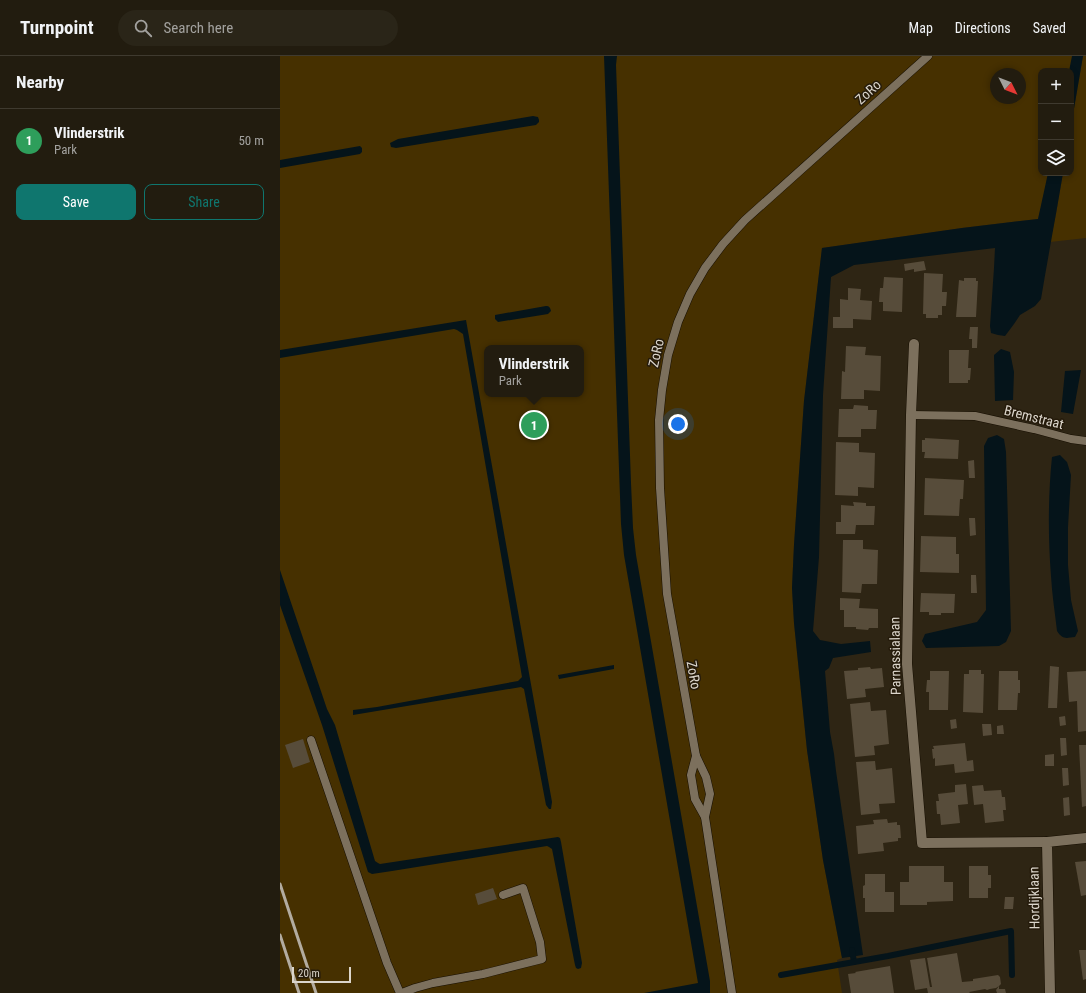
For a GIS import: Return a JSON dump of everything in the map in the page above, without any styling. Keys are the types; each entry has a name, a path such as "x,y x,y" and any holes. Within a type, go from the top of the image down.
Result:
{"street":[{"name":"Parnassialaan","path":"914,344 911,415 907,664 922,843 1046,842"},
{"path":"1046,842 1086,838"},
{"name":"Hordijklaan","path":"1046,842 1050,993"}],"lane":[{"name":"ZoRo","path":"705,817 710,794 706,777 696,756 667,594 660,488 659,420 668,355 678,322 690,294 705,268 723,244 745,220 928,56"},
{"name":"Bremstraat","path":"911,415 975,416 1071,439 1086,441"},
{"path":"311,740 386,963 401,993 433,983 483,974 542,959 540,942 523,888 503,895"},
{"name":"ZoRo","path":"696,756 691,774 695,799 705,817 732,993"}],"shaded area":[{"path":"280,56 1081,56 1073,68 1038,68 1038,176 1053,176 1038,219 822,248 804,401 792,588 794,623 807,750 823,860 842,958 837,960 842,993 280,993"},
{"path":"604,56 617,56 616,65 631,483 636,555 710,981 710,993 644,993 698,983 624,555 621,524"},
{"path":"1072,56 1083,56 1074,108 1074,68 1070,68"},
{"path":"1083,56 1086,56 1086,238 1050,242 1062,176 1074,176 1074,108"},
{"path":"533,116 538,117 539,120 536,125 396,148 391,147 390,143 398,139"},
{"path":"360,146 362,148 362,152 360,154 280,168 280,160"},
{"path":"1047,176 1062,176 1041,299 1035,306 1020,315 1005,336 991,333 990,326 995,248 854,265 831,277 823,395 819,557 813,631 820,640 841,644 870,641 871,652 833,658 829,668 825,671 830,732 863,955 842,958 823,860 807,750 794,623 792,588 804,401 822,248 1038,219"},
{"path":"546,306 549,307 551,311 548,314 498,322 495,319 495,315"},
{"path":"466,320 552,802 551,809 549,809 546,805 524,689 521,687 353,715 353,710 518,681 522,677 463,334 454,329 280,358 280,350"},
{"path":"1001,349 1010,352 1014,372 1013,400 995,401 994,355"},
{"path":"1081,370 1073,414 1061,412 1065,371"},
{"path":"997,435 1004,439 1006,452 1011,631 1006,642 999,646 926,648 922,641 925,634 977,622 986,610 984,446 988,438"},
{"path":"1060,455 1067,462 1071,475 1068,527 1068,565 1071,600 1078,631 1075,637 1067,638 1061,636 1057,631 1049,546 1049,502 1052,457"},
{"path":"280,570 327,709 335,725 375,861 380,864 558,837 560,838 582,963 581,968 576,968 575,965 552,849 547,846 372,874 368,872 322,725 280,605"},
{"path":"614,665 614,669 559,679 558,675"}],"building":[{"path":"924,261 926,270 914,272 914,269 905,271 904,264"},
{"path":"924,273 943,274 942,292 947,292 946,306 942,306 942,315 938,315 938,318 926,318 926,314 923,314"},
{"path":"884,277 903,278 902,312 883,311 883,302 879,302 880,288 883,288"},
{"path":"964,278 976,278 976,281 978,281 976,317 956,317 959,280 964,281"},
{"path":"848,288 861,289 860,300 872,301 871,320 853,319 853,328 833,328 833,317 840,317 840,299 848,300"},
{"path":"970,327 978,327 977,348 972,348 972,339 969,339"},
{"path":"846,346 866,347 865,355 881,356 880,391 864,390 864,399 841,399 842,371 845,372"},
{"path":"949,350 969,350 968,368 971,368 970,380 968,380 968,383 949,383"},
{"path":"854,405 868,406 868,410 877,410 876,429 861,429 861,437 838,437 839,409 853,409"},
{"path":"925,438 959,440 958,459 924,458 925,452 922,452 922,440 925,440"},
{"path":"836,442 859,443 859,452 875,453 874,488 858,487 858,496 835,495"},
{"path":"974,460 975,478 969,478 968,461"},
{"path":"925,478 964,480 963,499 960,499 959,516 924,515"},
{"path":"853,502 866,503 866,506 875,506 874,525 856,525 855,534 836,534 836,522 841,522 841,505 854,506"},
{"path":"969,518 975,518 976,535 970,536"},
{"path":"921,536 956,537 956,554 959,554 959,573 920,572"},
{"path":"843,540 863,540 863,549 878,550 877,584 862,584 861,593 842,592"},
{"path":"971,575 976,575 977,593 971,593"},
{"path":"921,593 955,594 954,613 929,615 929,612 920,612"},
{"path":"840,598 860,599 859,608 878,609 878,628 869,628 868,630 856,629 856,627 844,627 844,610 840,610"},
{"path":"1050,666 1059,667 1057,708 1048,708"},
{"path":"870,667 871,669 882,668 884,687 865,689 866,697 847,699 844,671"},
{"path":"969,670 981,670 981,674 984,674 983,713 963,712 964,674 969,674"},
{"path":"930,671 949,671 948,710 929,710 929,692 926,692 927,680 930,680"},
{"path":"999,671 1018,671 1020,693 1018,693 1017,710 998,710"},
{"path":"1086,671 1086,731 1078,732 1077,701 1069,702 1067,672"},
{"path":"870,702 871,711 886,710 889,744 874,746 875,755 855,757 850,704"},
{"path":"1065,716 1066,725 1060,726 1059,717"},
{"path":"956,719 957,728 951,729 950,720"},
{"path":"982,724 991,724 992,735 983,736"},
{"path":"1003,725 1004,734 997,734 997,726"},
{"path":"1060,738 1066,738 1067,755 1061,756"},
{"path":"303,739 310,762 293,768 285,745"},
{"path":"965,743 967,761 973,760 974,771 955,773 954,764 935,766 935,758 933,759 932,749 934,749 933,746"},
{"path":"1079,745 1086,745 1086,806 1082,807"},
{"path":"1054,754 1054,766 1045,766 1045,755"},
{"path":"875,761 876,770 892,768 895,803 879,804 880,813 861,815 856,762"},
{"path":"1062,768 1068,768 1069,785 1063,786"},
{"path":"966,784 968,804 958,805 960,823 941,825 940,814 937,814 936,801 939,801 938,794 955,792 955,785"},
{"path":"983,785 984,791 1001,790 1002,797 1005,797 1006,810 1003,810 1004,821 985,823 983,804 974,805 972,786"},
{"path":"1069,797 1070,815 1064,816 1063,798"},
{"path":"887,819 888,823 897,822 897,825 900,825 901,838 898,838 898,841 883,843 884,851 858,854 856,826 874,824 873,820"},
{"path":"1086,861 1086,895 1081,896 1075,862"},
{"path":"909,866 944,866 944,882 953,882 953,901 927,902 927,905 900,905 900,882 909,882"},
{"path":"969,866 988,866 988,875 991,875 991,888 988,888 988,898 969,898"},
{"path":"865,874 885,874 885,892 894,892 894,912 865,912 863,886 865,885"},
{"path":"493,888 497,899 478,905 475,894"},
{"path":"1005,897 1014,897 1013,909 1004,909"},
{"path":"1079,950 1086,950 1086,979 1083,980"},
{"path":"957,953 962,982 998,975 1000,977 1001,984 996,988 969,992 970,993 928,993 927,988 915,990 910,960 925,958 930,987 932,987 927,958"},
{"path":"890,966 894,993 851,993 848,974"},
{"path":"999,986 999,989 1005,989 1006,993 997,993 996,990"}],"waterway":[{"path":"781,975 888,956 1011,931 1012,975"},
{"path":"852,950 854,962"}],"railway":[{"path":"280,884 316,993"},
{"path":"280,935 299,993"}],"place":[{"name":"Vlinderstrik","path":"534,425"}]}
